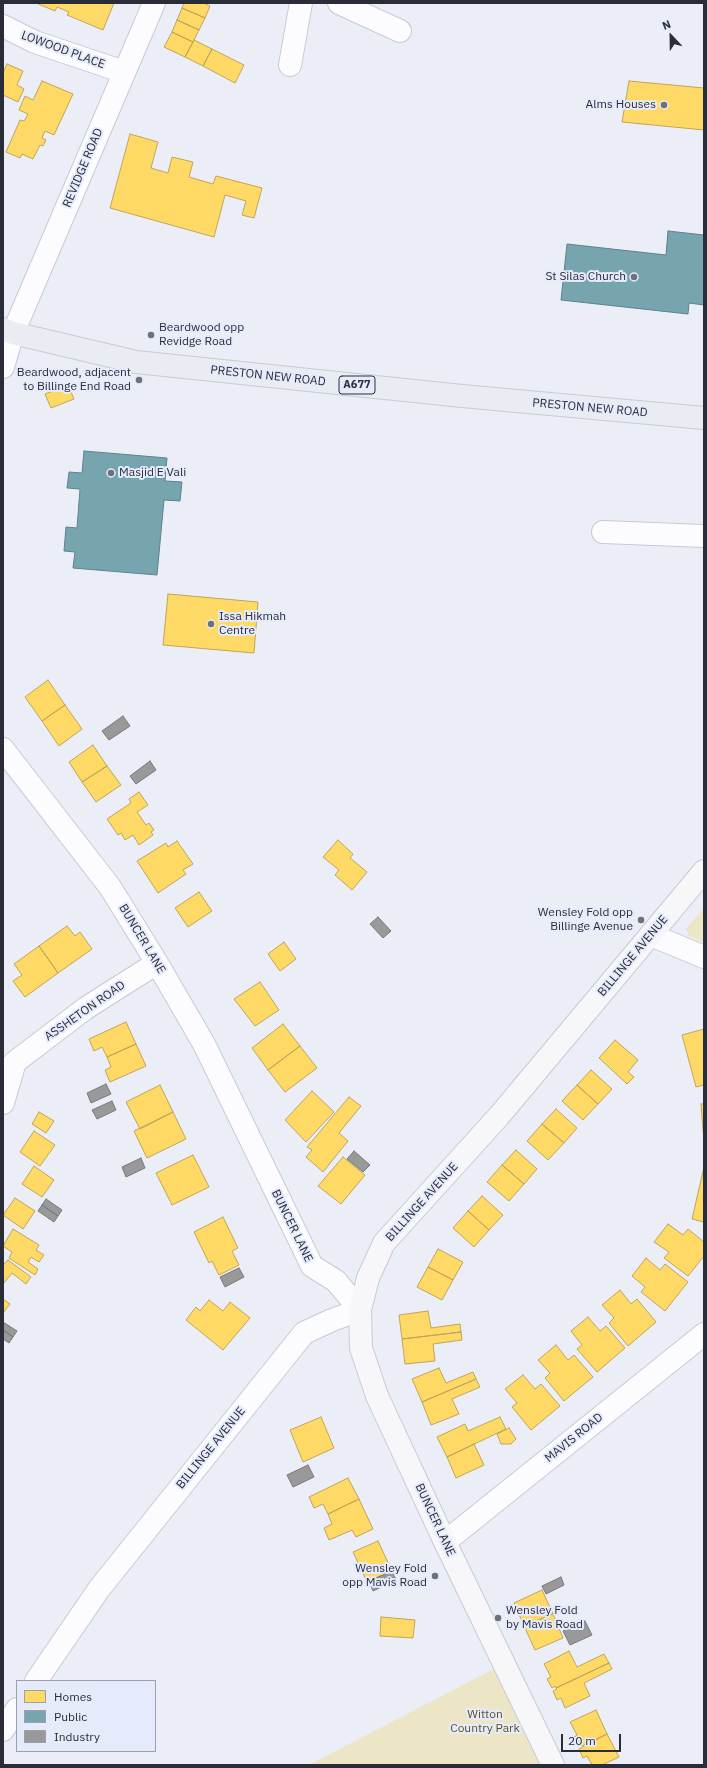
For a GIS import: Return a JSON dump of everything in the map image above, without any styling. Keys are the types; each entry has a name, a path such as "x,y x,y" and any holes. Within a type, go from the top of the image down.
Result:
{"highway":[{"name":"PRESTON NEW ROAD","path":"8,331 136,362 462,396 704,418"}],"main road":[{"name":"BILLINGE AVENUE","path":"360,1310 368,1278 384,1243 499,1116 704,871"},
{"name":"BUNCER LANE","path":"360,1310 361,1348 377,1396 445,1542 553,1765"}],"street":[{"name":"REVIDGE ROAD","path":"3,367 8,331 154,3"},
{"path":"290,65 301,3"},
{"path":"339,3 400,31"},
{"name":"LOWOOD PLACE","path":"3,26 35,42 124,72"},
{"path":"603,532 704,536"},
{"name":"BUNCER LANE","path":"3,749 110,887 157,963 204,1044 312,1266 336,1281 360,1310"},
{"path":"651,935 704,957"},
{"name":"ASSHETON ROAD","path":"3,1103 9,1069 86,1008 157,963"},
{"name":"BILLINGE AVENUE","path":"37,1680 99,1589 304,1333 332,1320 360,1310"},
{"name":"MAVIS ROAD","path":"445,1542 704,1334"},
{"path":"3,1730 16,1710"}],"green space":[{"path":"704,908 704,943 689,936 686,929"},
{"name":"Witton Country Park","path":"505,1663 553,1765 309,1765"}],"building: Homes":[{"path":"36,3 114,3 103,30 67,15 69,12 57,7 55,11"},
{"path":"184,3 204,3 210,6 205,18 182,8"},
{"path":"182,8 205,18 199,30 177,20"},
{"path":"177,20 199,30 193,42 172,32"},
{"path":"172,32 193,42 185,57 164,47"},
{"path":"194,40 212,49 203,66 185,57"},
{"path":"212,49 244,65 235,83 203,66"},
{"path":"7,64 23,71 17,85 24,89 18,102 3,95 3,73"},
{"path":"42,81 73,94 54,135 45,131 42,138 46,140 43,146 40,145 33,159 22,154 20,158 6,152 20,120 24,121 28,114 19,110 25,96 33,100"},
{"name":"Alms Houses","path":"629,81 704,88 704,130 622,122"},
{"path":"130,134 158,142 151,168 168,173 172,157 193,162 189,177 213,184 216,176 262,188 254,218 242,215 246,201 225,195 214,237 110,208"},
{"path":"68,385 74,399 51,408 45,394"},
{"name":"Issa Hikmah Centre","path":"168,594 258,602 254,653 163,645"},
{"path":"48,680 65,705 42,721 25,697"},
{"path":"65,705 82,729 59,746 42,721"},
{"path":"93,745 107,766 82,782 69,762"},
{"path":"107,766 121,785 96,802 82,782"},
{"path":"139,792 148,805 137,812 146,825 149,823 154,830 151,832 153,835 139,845 133,835 125,840 121,833 118,835 107,819 131,803 129,799"},
{"path":"338,840 353,854 350,858 367,872 352,890 335,875 339,870 323,857"},
{"path":"177,841 193,864 183,870 186,874 158,893 137,861 166,843 168,847"},
{"path":"199,892 212,911 188,927 175,908"},
{"path":"67,926 75,936 80,932 92,949 58,973 39,946"},
{"path":"284,942 296,959 280,971 268,954"},
{"path":"39,946 58,973 25,997 13,981 22,975 14,964"},
{"path":"260,982 279,1010 255,1026 234,999"},
{"path":"126,1022 136,1044 107,1057 102,1047 94,1051 89,1039"},
{"path":"283,1024 300,1046 268,1070 252,1048"},
{"path":"704,1029 704,1085 696,1087 682,1035"},
{"path":"615,1040 638,1060 628,1072 634,1077 627,1084 599,1058"},
{"path":"136,1044 146,1066 110,1082 105,1070 111,1067 107,1057"},
{"path":"300,1046 317,1068 285,1092 268,1070"},
{"path":"591,1070 612,1089 598,1104 577,1085"},
{"path":"160,1085 173,1112 140,1129 126,1102"},
{"path":"577,1085 598,1104 583,1120 562,1101"},
{"path":"312,1091 334,1112 306,1142 285,1120"},
{"path":"349,1097 361,1106 339,1133 348,1141 323,1172 306,1157 312,1150 307,1147"},
{"path":"701,1104 704,1104 704,1142"},
{"path":"556,1109 577,1128 564,1143 542,1124"},
{"path":"39,1112 54,1121 46,1133 32,1124"},
{"path":"173,1112 186,1139 147,1158 134,1131"},
{"path":"542,1124 564,1143 548,1160 527,1141"},
{"path":"34,1131 55,1145 40,1166 20,1152"},
{"path":"516,1150 537,1169 524,1184 502,1165"},
{"path":"193,1155 209,1187 172,1205 156,1173"},
{"path":"343,1157 365,1175 341,1204 318,1186"},
{"path":"502,1165 524,1184 509,1201 487,1182"},
{"path":"34,1166 54,1180 42,1197 22,1184"},
{"path":"704,1167 704,1222 692,1219"},
{"path":"482,1196 503,1215 489,1230 468,1211"},
{"path":"15,1198 35,1211 23,1229 3,1215"},
{"path":"468,1211 489,1230 474,1247 453,1228"},
{"path":"223,1217 238,1248 232,1251 239,1265 219,1275 212,1261 209,1263 194,1232"},
{"path":"668,1224 683,1235 688,1229 704,1242 704,1256 688,1276 664,1258 669,1252 654,1242"},
{"path":"13,1229 39,1245 36,1250 44,1255 39,1262 31,1257 28,1262 38,1269 35,1275 9,1258 12,1252 3,1246"},
{"path":"438,1249 463,1262 453,1280 428,1267"},
{"path":"646,1258 660,1270 665,1264 688,1282 665,1311 641,1292 645,1287 632,1276"},
{"path":"8,1260 31,1277 26,1284 12,1273 3,1284 3,1265"},
{"path":"428,1267 453,1280 442,1300 417,1287"},
{"path":"620,1290 631,1304 637,1299 656,1322 628,1346 609,1323 614,1318 602,1305"},
{"path":"3,1299 10,1304 3,1313"},
{"path":"209,1300 223,1311 230,1302 250,1318 223,1350 186,1320 196,1307 200,1311"},
{"path":"428,1311 431,1328 460,1324 461,1332 402,1339 399,1315"},
{"path":"588,1317 600,1331 606,1326 625,1348 597,1372 577,1349 582,1345 571,1331"},
{"path":"461,1332 462,1340 433,1344 435,1361 405,1364 402,1339"},
{"path":"556,1345 568,1360 574,1355 593,1377 564,1401 545,1378 550,1373 538,1360"},
{"path":"439,1368 446,1383 473,1372 476,1379 422,1402 412,1379"},
{"path":"523,1375 535,1389 541,1384 560,1406 531,1430 512,1407 517,1403 505,1389"},
{"path":"476,1379 480,1387 452,1399 459,1414 431,1425 422,1402"},
{"path":"321,1417 334,1448 303,1462 290,1430"},
{"path":"500,1417 506,1429 447,1457 437,1437 465,1424 468,1431"},
{"path":"509,1428 516,1439 511,1444 501,1444 497,1434"},
{"path":"474,1444 484,1465 456,1478 447,1457"},
{"path":"348,1478 359,1499 328,1514 323,1504 314,1508 309,1497"},
{"path":"359,1499 373,1529 356,1537 352,1530 329,1540 324,1528 332,1524 328,1514"},
{"path":"378,1541 392,1571 367,1582 353,1552"},
{"path":"542,1590 553,1614 524,1626 514,1603"},
{"path":"553,1614 563,1638 535,1650 524,1626"},
{"path":"381,1617 415,1620 413,1638 380,1636"},
{"path":"569,1651 577,1667 604,1654 609,1663 556,1688 555,1686 552,1688 547,1679 551,1677 544,1664"},
{"path":"609,1663 612,1669 584,1683 590,1696 565,1708 561,1698 557,1700 553,1691 557,1689 556,1688"},
{"path":"596,1710 607,1734 582,1746 581,1744 578,1746 574,1737 577,1735 570,1722"},
{"path":"607,1734 619,1757 602,1765 592,1765 587,1756 583,1758 579,1749"}],"building: Public":[{"name":"St Silas Church","path":"668,231 704,235 704,305 689,303 688,314 561,300 567,244 666,255"},
{"path":"84,451 167,458 165,481 182,482 180,501 164,500 157,575 73,568 75,552 64,551 66,527 77,528 80,489 67,488 69,472 82,473"}],"building: Industry":[{"path":"123,716 130,726 109,740 102,731"},
{"path":"150,761 156,770 136,784 130,776"},
{"path":"378,917 391,931 383,938 370,924"},
{"path":"106,1084 111,1094 91,1103 87,1093"},
{"path":"112,1101 116,1110 97,1119 92,1110"},
{"path":"354,1151 370,1165 363,1172 347,1159"},
{"path":"141,1158 145,1168 126,1177 122,1167"},
{"path":"46,1199 62,1210 58,1216 42,1205"},
{"path":"42,1205 58,1216 54,1222 38,1211"},
{"path":"239,1268 244,1277 225,1287 220,1277"},
{"path":"3,1322 17,1331 13,1337 3,1330"},
{"path":"3,1330 13,1337 9,1343 3,1339"},
{"path":"308,1465 314,1477 293,1487 287,1475"},
{"path":"392,1571 396,1580 373,1591 369,1581"},
{"path":"561,1577 564,1585 546,1594 542,1586"},
{"path":"585,1621 592,1635 570,1645 563,1631"}],"place":[{"name":"Alms Houses","path":"664,105"},
{"name":"St Silas Church","path":"634,277"},
{"name":"Beardwood opp Revidge Road","path":"151,335"},
{"name":"Beardwood, adjacent to Billinge End Road","path":"139,380"},
{"name":"Masjid E Vali","path":"111,473"},
{"name":"Issa Hikmah Centre","path":"211,624"},
{"name":"Wensley Fold opp Billinge Avenue","path":"641,920"},
{"name":"Wensley Fold opp Mavis Road","path":"435,1576"},
{"name":"Wensley Fold by Mavis Road","path":"498,1618"}]}
